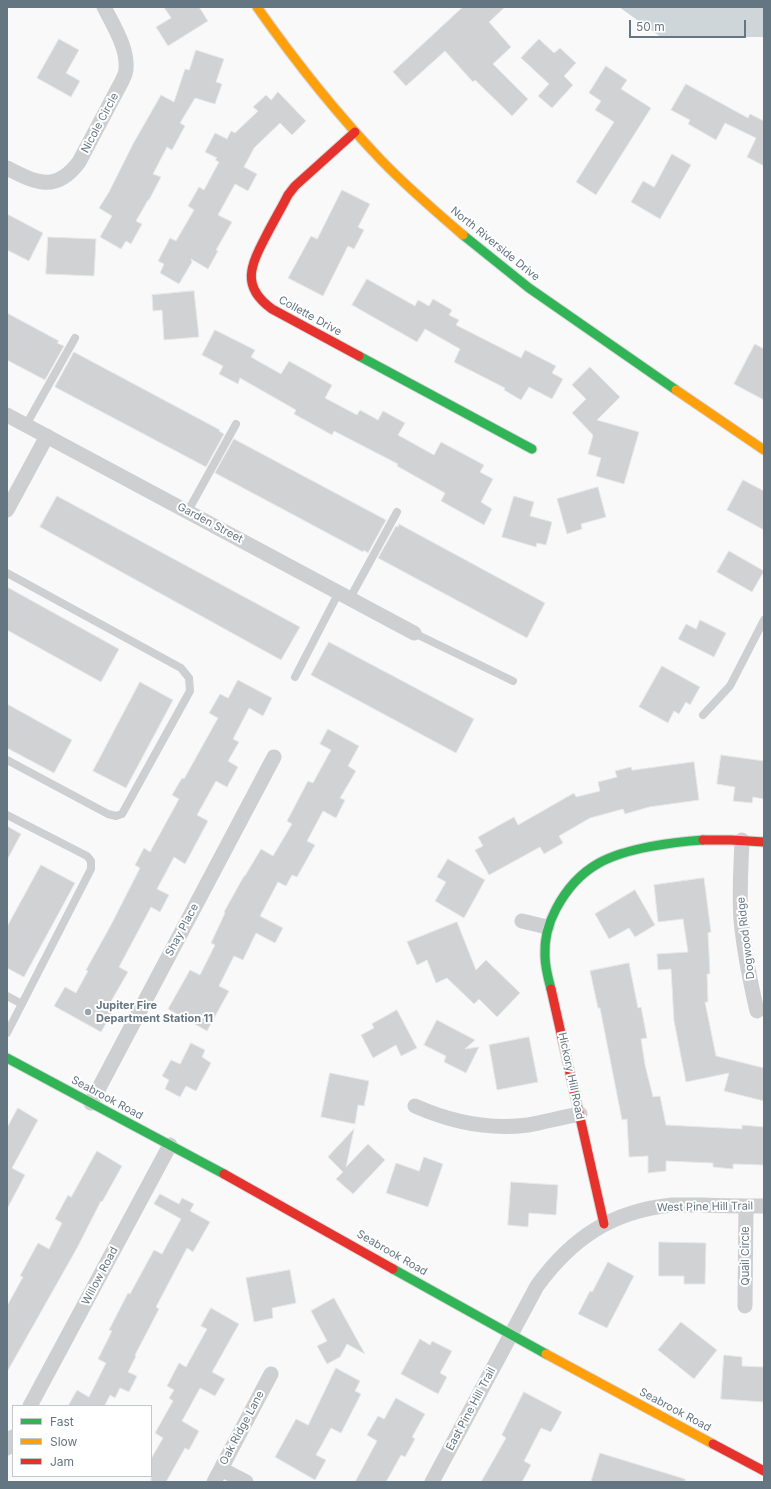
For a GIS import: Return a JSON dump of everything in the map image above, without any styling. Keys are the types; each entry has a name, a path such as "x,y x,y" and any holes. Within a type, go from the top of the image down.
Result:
{"street":[{"name":"Nicole Circle","path":"7,168 39,182 51,182 72,172 79,162 122,81 126,70 126,58 123,48 104,7"},
{"name":"North Riverside Drive","path":"257,7 289,53 355,132 429,206 478,248 530,288 764,450"},
{"name":"Collette Drive","path":"355,132 295,186 288,195 254,259 251,270 252,282 256,293 263,303 272,309 532,449"},
{"name":"Garden Street","path":"7,414 414,632"},
{"path":"7,510 47,436"},
{"name":"Shay Place","path":"91,1103 274,756"},
{"name":"Hickory Hill Road","path":"604,1224 545,963 544,940 547,927 571,885 589,869 621,854 658,845 695,840 742,840 764,842"},
{"name":"Dogwood Ridge","path":"742,840 740,887 741,919 747,967 757,1011"},
{"path":"522,921 547,927"},
{"name":"Seabrook Road","path":"7,1058 336,1236 510,1335 764,1471"},
{"path":"415,1106 451,1120 477,1125 503,1127 529,1124 580,1114"},
{"name":"Willow Road","path":"31,1405 170,1145"},
{"name":"West Pine Hill Trail","path":"510,1335 537,1286 552,1266 570,1248 604,1224 648,1209 667,1206 764,1206"},
{"name":"Quail Circle","path":"745,1306 746,1206"},
{"name":"East Pine Hill Trail","path":"432,1482 510,1335"},
{"name":"Oak Ridge Lane","path":"214,1482 271,1374"},
{"path":"7,1448 12,1439"},
{"path":"221,1468 246,1482"}],"lane":[{"path":"26,425 74,338"},
{"path":"188,511 236,424"},
{"path":"295,677 344,595 397,512"},
{"path":"7,573 181,668 189,678 190,691 122,814 116,816 108,814 7,760"},
{"path":"703,715 730,686 764,620"},
{"path":"414,632 513,680"},
{"path":"7,815 87,856 91,861 91,869 7,1033"},
{"path":"7,996 22,1004"}],"shaded area":[{"path":"619,7 764,7 764,37 661,37"}],"building":[{"path":"164,7 199,7 208,21 168,46 156,27 171,18"},
{"path":"463,7 505,7 489,22 511,47 493,64 528,99 512,116 475,80 473,82 445,51 406,86 393,72"},
{"path":"59,39 79,50 66,73 80,81 71,97 37,78"},
{"path":"539,39 554,53 560,48 576,63 564,76 573,85 552,108 538,96 549,84 521,58"},
{"path":"196,50 224,59 216,82 222,84 215,104 195,98 180,123 185,126 172,150 167,147 153,174 161,177 136,221 142,224 131,244 126,241 121,249 100,237 112,216 99,208 161,95 174,102 185,69 189,70"},
{"path":"606,66 627,80 621,89 651,108 596,195 576,182 614,122 595,110 601,101 589,93"},
{"path":"686,84 748,118 750,114 764,121 764,166 747,157 756,138 725,123 716,140 688,124 690,120 671,110"},
{"path":"278,92 306,121 292,135 280,123 254,148 244,167 257,174 248,191 235,184 218,215 232,222 216,250 218,251 208,269 191,259 192,262 179,284 160,273 164,264 158,261 170,238 176,241 194,210 188,206 199,187 204,190 219,162 215,160 217,158 205,152 215,133 227,139 231,131 235,133 258,111 253,107 266,95 271,100"},
{"path":"672,154 691,165 660,219 631,202 643,181 654,187"},
{"path":"342,190 370,204 358,227 364,230 354,249 348,246 323,296 288,278 311,236 317,239"},
{"path":"7,214 43,233 29,261 7,250"},
{"path":"48,237 96,239 94,276 46,274"},
{"path":"367,279 415,306 418,300 429,306 433,299 452,310 449,315 459,320 456,325 521,358 525,350 556,366 552,373 563,379 552,399 529,387 521,400 504,390 505,388 454,362 460,349 425,329 417,342 352,305"},
{"path":"194,291 199,337 164,340 162,310 153,311 152,295"},
{"path":"7,313 59,341 57,343 64,346 45,380 7,360"},
{"path":"215,330 255,350 251,357 281,374 289,361 332,385 325,398 357,415 360,410 378,420 383,411 405,423 398,435 434,455 441,442 484,465 480,472 493,479 481,502 492,509 484,525 441,501 445,493 397,466 398,464 334,431 332,435 294,414 296,410 240,378 238,384 219,374 223,366 202,355"},
{"path":"755,344 764,349 764,400 734,384"},
{"path":"74,352 220,430 219,431 224,434 206,467 55,387"},
{"path":"590,367 620,397 597,420 639,432 624,484 596,476 601,458 588,454 593,435 572,413 586,399 572,385"},
{"path":"234,439 386,520 368,553 364,550 363,552 215,473"},
{"path":"743,480 764,491 764,530 727,510"},
{"path":"598,487 606,517 581,524 582,529 567,534 557,499"},
{"path":"57,496 300,627 281,660 40,527"},
{"path":"514,496 534,502 530,516 552,522 546,545 537,543 536,547 502,537"},
{"path":"399,524 545,603 527,638 378,558 396,526 398,527"},
{"path":"729,551 764,571 752,592 717,572"},
{"path":"7,587 119,649 101,682 7,630"},
{"path":"700,620 726,633 714,657 678,639 686,624 696,629"},
{"path":"329,642 474,719 456,753 311,675"},
{"path":"662,666 700,687 690,705 686,702 679,714 674,711 668,723 639,707"},
{"path":"238,680 272,698 263,716 249,708 233,739 239,742 228,761 238,767 227,787 216,781 197,815 208,821 185,864 174,857 157,889 169,895 160,912 151,907 119,967 128,972 110,1003 116,1006 101,1032 54,1006 65,987 76,993 88,971 86,970 140,868 135,865 144,848 150,852 179,799 172,795 182,778 184,779 218,718 209,713 220,694 228,698"},
{"path":"140,682 173,700 126,788 93,771"},
{"path":"7,704 72,740 54,773 7,748"},
{"path":"328,729 359,746 348,766 356,771 340,798 345,800 336,818 323,811 307,841 315,845 297,877 292,875 286,886 278,882 260,916 283,928 275,943 256,933 243,960 234,956 219,986 229,991 207,1031 168,1009 190,970 200,975 215,945 211,943 225,913 224,912 261,849 273,856 292,824 287,821 308,781 313,783 331,750 320,744"},
{"path":"721,755 764,761 764,799 753,797 752,803 733,801 735,787 717,784"},
{"path":"694,762 699,800 649,807 625,814 623,809 590,818 559,836 563,843 544,854 540,847 489,875 475,850 483,846 478,837 514,817 518,825 574,793 576,797 600,791 598,782 617,777 615,771 631,767 632,770"},
{"path":"7,826 21,834 7,860"},
{"path":"448,859 485,880 464,918 435,901 446,882 437,877"},
{"path":"41,865 75,883 24,977 7,968 7,927"},
{"path":"704,878 711,932 708,933 710,974 707,974 708,1002 705,1002 716,1056 764,1068 764,1101 724,1091 729,1073 686,1082 674,1021 671,969 658,970 657,954 688,952 683,919 658,922 654,885"},
{"path":"635,890 655,925 635,937 629,928 609,939 595,914"},
{"path":"457,922 476,970 486,960 520,993 497,1017 479,999 474,1004 447,978 436,983 427,960 417,965 407,942"},
{"path":"629,963 638,1008 641,1007 647,1038 641,1039 645,1065 653,1097 660,1096 666,1125 742,1129 742,1125 764,1127 764,1165 733,1164 733,1169 713,1167 713,1163 666,1161 666,1171 648,1173 648,1156 629,1157 627,1119 622,1120 600,1008 598,1008 590,971"},
{"path":"397,1010 417,1048 401,1056 396,1045 373,1058 361,1035 374,1028 372,1024"},
{"path":"437,1020 475,1040 465,1049 479,1047 466,1073 444,1062 446,1056 424,1045"},
{"path":"529,1037 538,1082 497,1090 489,1045"},
{"path":"191,1043 205,1050 202,1057 211,1063 196,1091 186,1086 180,1097 165,1089 169,1080 162,1076 171,1060 180,1064"},
{"path":"330,1073 369,1081 364,1106 358,1105 355,1124 321,1117"},
{"path":"18,1108 38,1120 12,1168 25,1175 7,1209 7,1128"},
{"path":"354,1129 346,1167 368,1144 385,1160 353,1194 336,1179 343,1172 328,1157"},
{"path":"97,1151 122,1166 102,1202 101,1201 77,1248 7,1372 7,1306 23,1277 20,1276 38,1243 49,1249 62,1223 55,1219 68,1195 71,1197"},
{"path":"424,1157 443,1164 428,1207 386,1193 396,1163 419,1171"},
{"path":"511,1182 558,1185 556,1215 529,1213 528,1227 508,1225"},
{"path":"160,1194 179,1204 182,1198 194,1204 190,1211 210,1222 193,1252 187,1248 156,1307 159,1309 135,1355 136,1356 128,1372 137,1376 129,1392 120,1388 115,1398 110,1395 105,1405 69,1405 77,1390 89,1397 106,1363 98,1359 112,1331 109,1330 128,1293 130,1294 154,1250 162,1254 181,1219 154,1204"},
{"path":"659,1242 706,1243 705,1284 684,1284 684,1276 659,1276"},
{"path":"608,1262 634,1276 607,1328 578,1314"},
{"path":"290,1270 296,1303 272,1308 273,1318 254,1322 246,1278"},
{"path":"334,1298 365,1354 347,1344 340,1357 327,1364 317,1346 327,1341 311,1311"},
{"path":"211,1308 239,1324 212,1372 225,1379 215,1396 200,1388 182,1421 199,1431 189,1450 185,1448 166,1482 151,1482 152,1457 163,1438 155,1433 173,1401 169,1398 174,1390 167,1386 179,1363 186,1367 207,1329 201,1326"},
{"path":"681,1322 717,1350 694,1379 658,1350"},
{"path":"420,1339 430,1345 432,1341 452,1351 440,1373 447,1377 438,1394 401,1374"},
{"path":"724,1355 742,1357 742,1366 764,1367 764,1402 721,1399"},
{"path":"336,1368 360,1381 355,1391 361,1394 341,1433 331,1428 316,1455 326,1460 315,1480 275,1457 296,1419 308,1425"},
{"path":"524,1392 562,1412 551,1432 541,1428 524,1461 531,1465 522,1482 481,1482 506,1438 502,1435"},
{"path":"396,1398 425,1414 412,1437 415,1439 405,1457 401,1455 386,1482 355,1482 377,1441 367,1435 378,1416 384,1419"},
{"path":"600,1453 685,1479 685,1482 591,1482"}],"traffic: fast":[{"path":"463,235 529,288 676,390"},
{"path":"359,356 532,449"},
{"path":"551,989 545,960 547,932 553,915 560,902 580,877 592,867 622,853 664,844 703,840"},
{"path":"7,1058 224,1174"},
{"path":"393,1269 546,1354"}],"traffic: slow":[{"path":"257,7 316,86 365,143 401,180 463,235"},
{"path":"676,390 764,450"},
{"path":"546,1354 713,1444"}],"traffic: jam":[{"path":"355,132 295,186 288,195 256,256 251,275 255,292 272,309 359,356"},
{"path":"703,840 764,842"},
{"path":"551,989 604,1224"},
{"path":"224,1174 393,1269"},
{"path":"713,1444 764,1471"}],"place":[{"name":"Jupiter Fire Department Station 11","path":"88,1012"}]}
